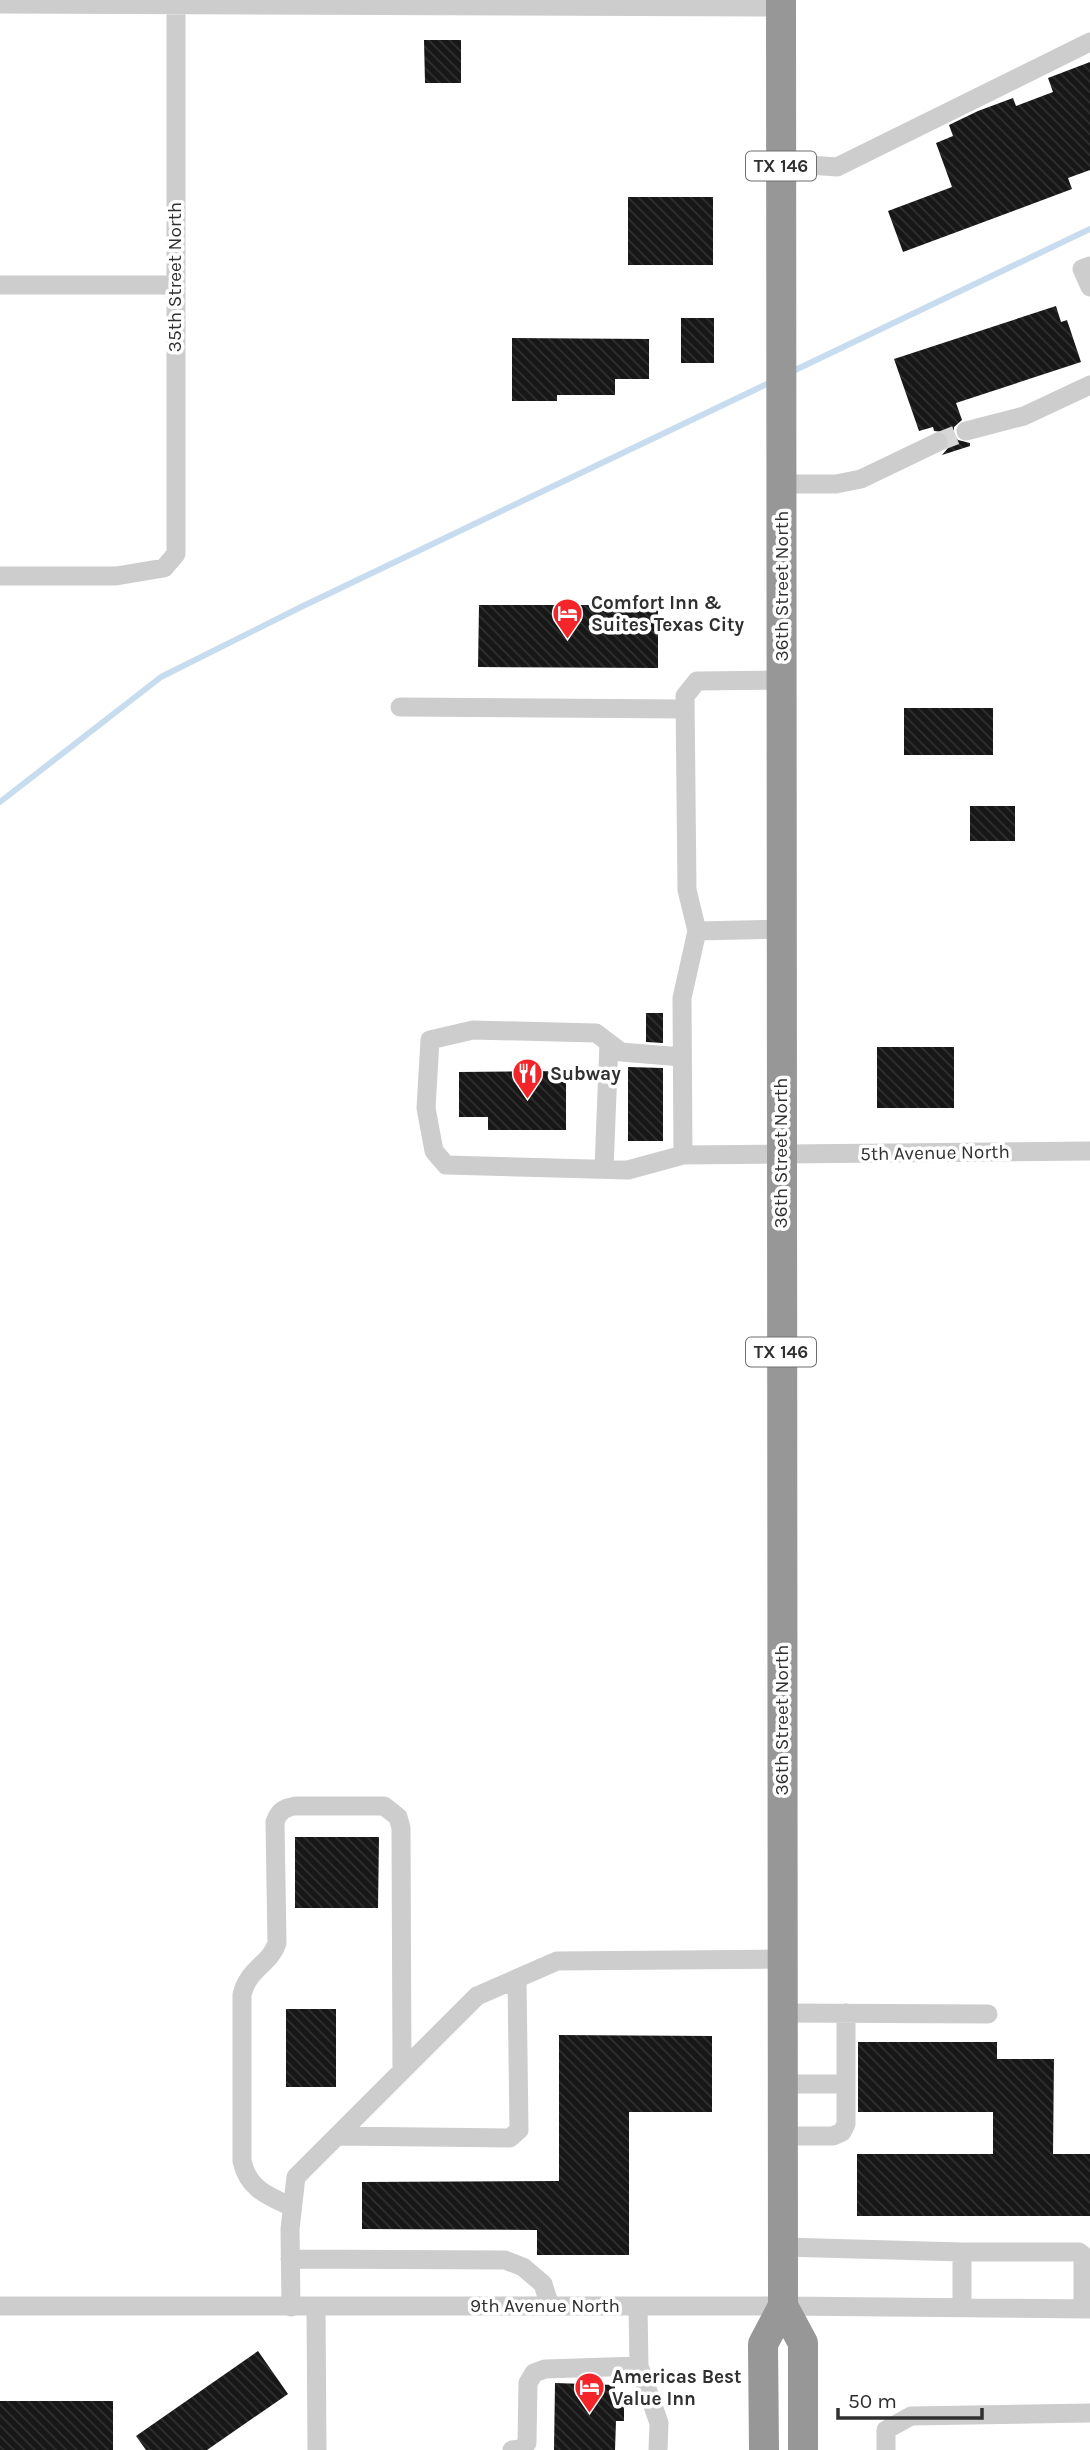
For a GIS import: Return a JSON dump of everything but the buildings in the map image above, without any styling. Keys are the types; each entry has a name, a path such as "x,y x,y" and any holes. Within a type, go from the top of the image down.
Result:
{"highway":[{"name":"36th Street North","path":"781,3 783,2306"},
{"name":"TX 146","path":"764,2450 763,2344 783,2306"},
{"name":"TX 146","path":"783,2306 803,2343 803,2450"}],"street":[{"name":"35th Street North","path":"0,576 116,576 164,568 176,554 176,2"},
{"path":"0,4 781,3"},
{"path":"781,163 837,167 1090,42"},
{"path":"1090,265 1082,269 1090,287"},
{"path":"0,285 175,285"},
{"path":"966,431 1024,416 1090,385"},
{"path":"781,484 836,484 861,479 938,442"},
{"path":"683,1155 682,998 697,930 687,890 685,696 697,681 782,680"},
{"path":"400,708 685,709"},
{"path":"697,930 781,929"},
{"name":"5th Avenue North","path":"609,1043 596,1033 472,1030 430,1040 426,1108 434,1151 446,1165 628,1170 683,1155 1090,1151"},
{"path":"609,1043 621,1052 682,1057"},
{"path":"604,1169 609,1043"},
{"path":"292,2207 258,2190 245,2174 242,2161 242,1995 250,1974 274,1951 277,1943 275,1822 284,1808 384,1806 398,1817 401,1828 402,2071"},
{"path":"291,2307 292,2207 296,2177 477,1996 557,1961 782,1959"},
{"path":"338,2136 510,2138 519,2130 517,1979"},
{"path":"782,2013 988,2014"},
{"path":"783,2136 833,2136 842,2133 846,2124 846,2013"},
{"path":"783,2084 846,2084"},
{"path":"783,2247 1079,2252 1083,2255 1086,2309"},
{"path":"962,2252 962,2307"},
{"path":"290,2259 505,2260 523,2267 543,2284 550,2306"},
{"name":"9th Avenue North","path":"0,2306 783,2306 1086,2309"},
{"path":"638,2306 639,2366 659,2423 658,2450"},
{"path":"316,2307 317,2450"},
{"path":"512,2450 521,2449 527,2443 528,2383 534,2373 545,2369 639,2366"},
{"path":"886,2450 886,2430 911,2416 1090,2413"}],"waterway":[{"path":"789,373 1090,229"},
{"path":"0,802 161,677 773,381"}],"tunnel":[{"path":"938,442 966,431"}],"place":[{"name":"Comfort Inn & Suites Texas City","path":"568,641"},
{"name":"Subway","path":"527,1101"},
{"name":"Americas Best Value Inn","path":"589,2415"}]}
